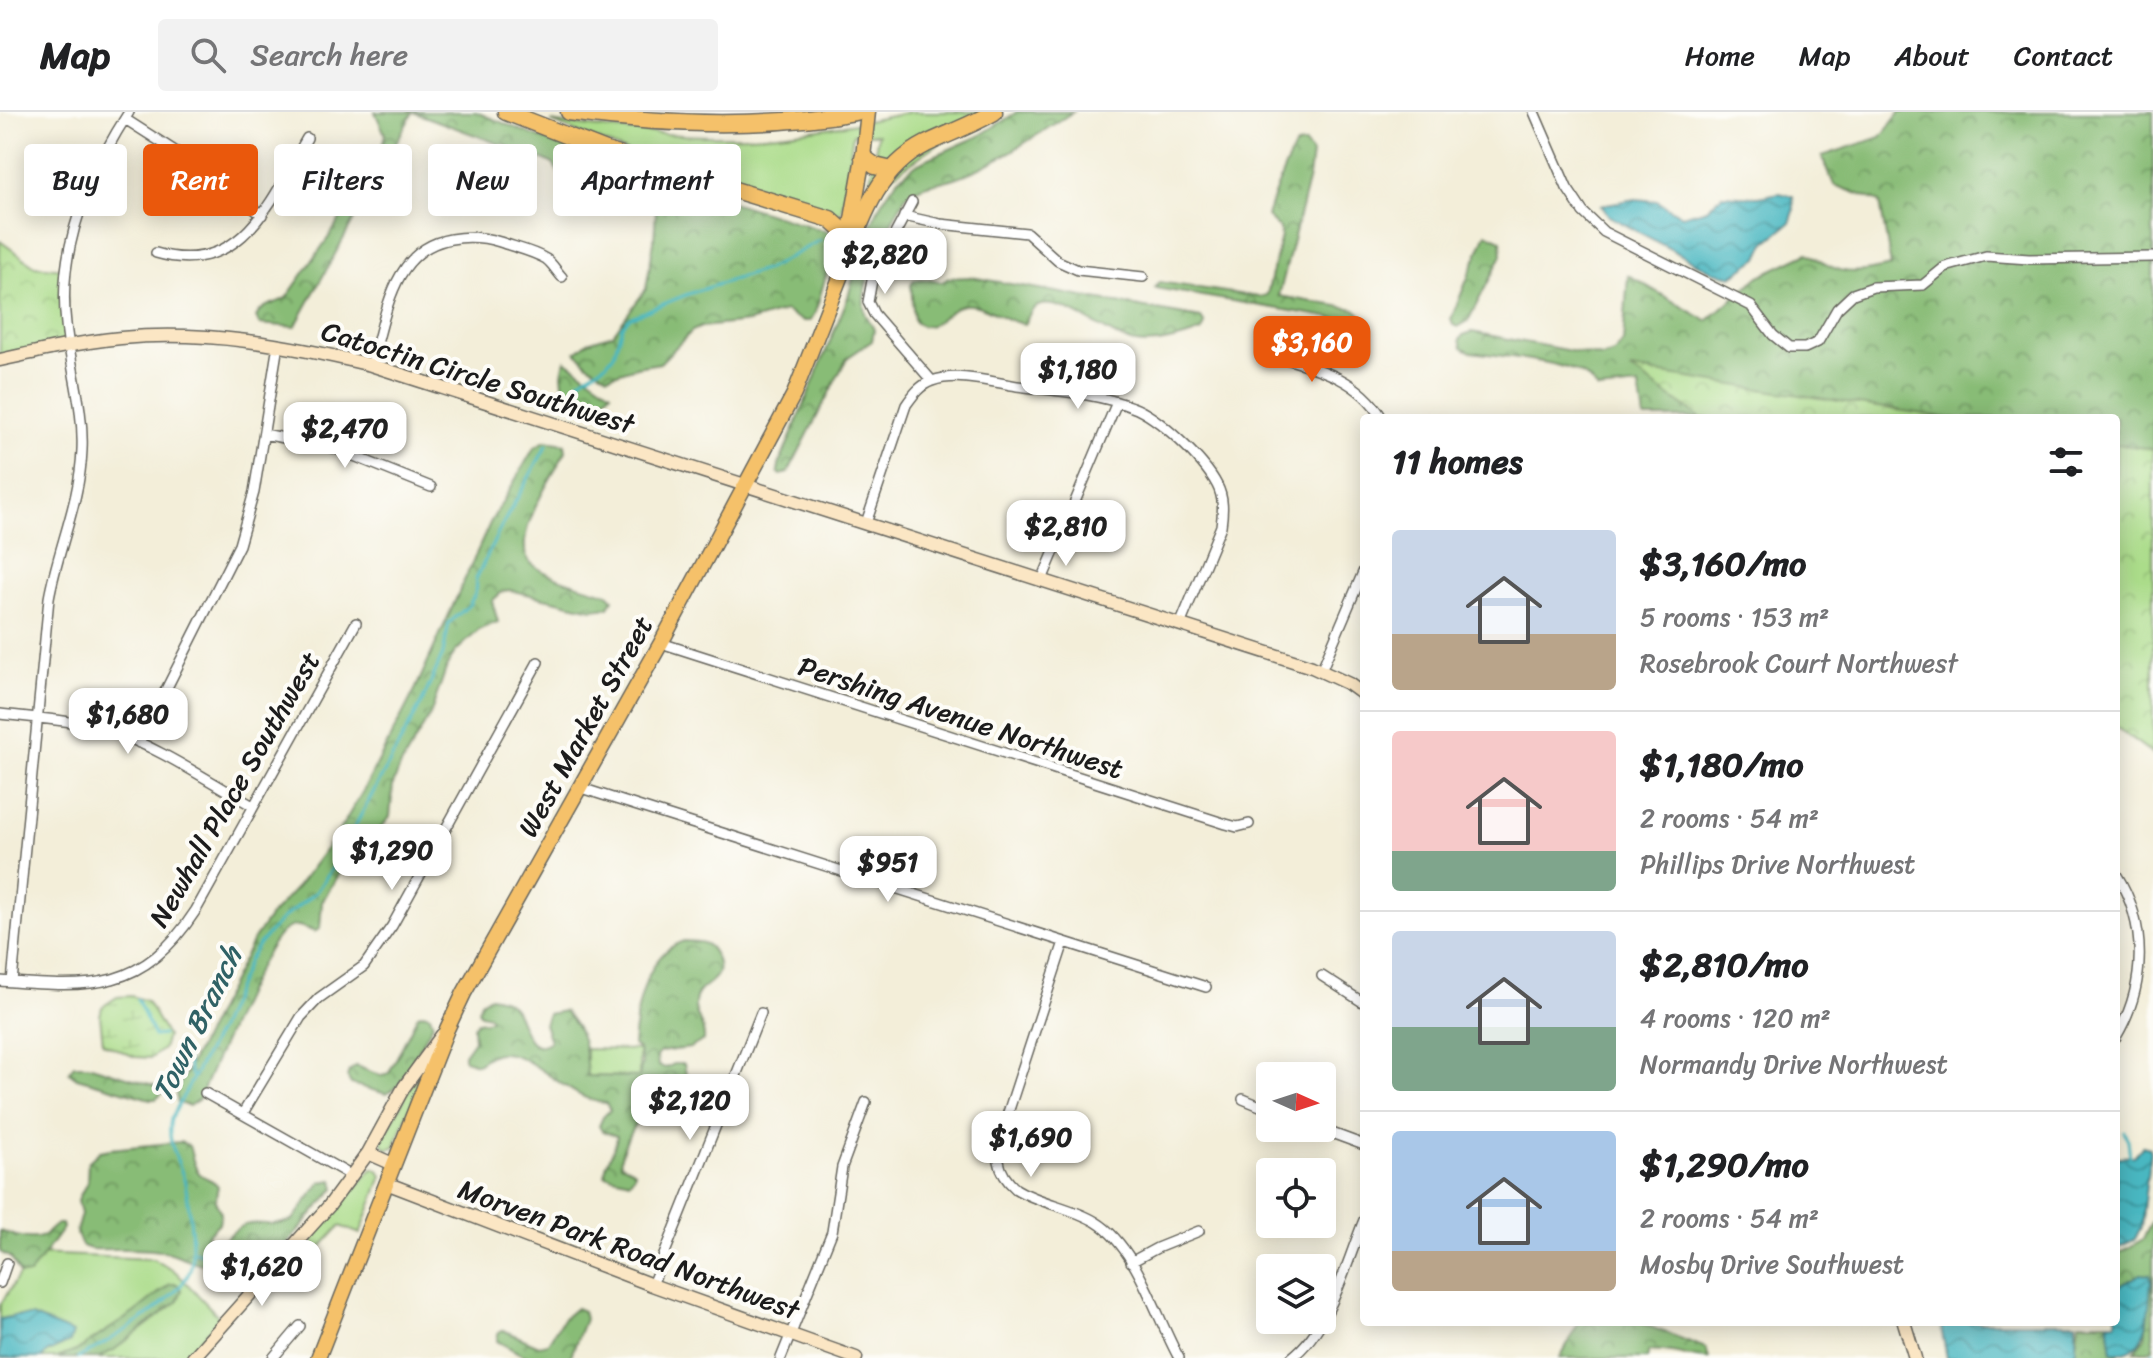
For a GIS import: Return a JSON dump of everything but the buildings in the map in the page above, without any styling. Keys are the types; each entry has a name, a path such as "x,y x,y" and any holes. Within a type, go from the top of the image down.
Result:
{"highway":[{"path":"506,112 606,151 830,219 841,229 846,244"},
{"path":"569,112 709,124 819,118 856,112"},
{"path":"843,270 872,195 892,170 925,145 994,112"},
{"path":"863,157 875,166 892,170"}],"main road":[{"name":"West Market Street","path":"318,1358 447,1029 464,993 661,643 794,394 843,270 868,112"}],"street":[{"path":"1534,112 1567,188 1583,212 1604,232 1751,306 1773,335 1789,348 1805,348 1818,342 1837,309 1853,294 1873,287 1923,285 1945,267 1986,256 2029,259 2153,257"},
{"path":"12,982 49,598 81,470 80,415 63,287 68,252 96,173 127,115 262,215"},
{"path":"156,253 183,259 213,253 239,238 262,215 307,138"},
{"path":"912,202 873,275 868,302 874,314 932,381"},
{"path":"904,216 940,224 1027,233 1058,261 1078,270 1143,277"},
{"path":"371,365 392,291 400,274 413,258 430,246 461,238 495,241 547,259 562,277"},
{"name":"Catoctin Circle Southwest","path":"0,360 69,345 166,336 278,345 371,365 1321,671 1360,693"},
{"path":"139,743 239,545 254,492 278,345"},
{"path":"1286,346 1283,358 1325,370 1350,384 1380,414"},
{"path":"866,523 906,405 918,389 932,381 960,377 1117,402 1144,412 1161,425 1197,460 1216,482 1220,493 1221,526 1180,625"},
{"path":"1042,580 1117,402"},
{"path":"264,434 334,448 431,487"},
{"path":"1321,671 1360,579"},
{"name":"Newhall Place Southwest","path":"0,981 58,986 92,984 126,975 159,956 184,929 196,910 356,623"},
{"name":"Pershing Avenue Northwest","path":"661,643 1226,824 1237,827 1249,824"},
{"path":"243,1113 301,1017 319,998 364,966 392,926 538,662"},
{"path":"0,714 94,727 139,743 253,806"},
{"path":"581,788 1206,987"},
{"path":"2120,883 2134,913 2140,947 2137,987 2120,1029"},
{"path":"1064,942 1003,1128 998,1146 998,1165 1008,1182 1024,1194 1103,1226 1131,1262 1179,1358"},
{"path":"1322,976 1360,1000"},
{"path":"652,1285 761,1013"},
{"path":"194,1358 329,1206 368,1153 404,1087 447,1029"},
{"path":"205,1093 352,1176"},
{"path":"1243,1099 1256,1104"},
{"path":"781,1358 832,1232 842,1167 866,1102"},
{"path":"1336,1135 1360,1144"},
{"path":"368,1153 393,1164"},
{"name":"Morven Park Road Northwest","path":"386,1183 652,1285 856,1358"},
{"path":"1291,1358 1314,1335 1325,1317 1360,1230"},
{"path":"1131,1262 1199,1231"},
{"path":"0,1283 7,1263"},
{"path":"273,1358 300,1326"},
{"path":"1905,1326 1915,1358"}],"green space":[{"path":"375,112 413,112 395,144 382,144 385,134"},
{"path":"413,112 476,112 556,144 553,144 553,164 537,159 537,144 499,144"},
{"path":"910,112 984,112 868,192 878,134 853,134 842,208 838,215 741,186 741,144 608,144 551,122 673,135 746,136 869,121"},
{"path":"1017,112 1073,112 988,164 958,177 918,188 906,196 877,253 866,286 865,313 874,330 872,341 847,358 788,473 781,475 779,465 847,300 865,237 881,203 898,179 918,163 979,136"},
{"path":"1900,112 2153,112 2153,754 2120,730 2120,414 1643,414 1639,386 1598,390 1585,376 1562,366 1471,352 1462,347 1460,340 1463,335 1472,332 1602,357 1614,353 1623,342 1628,275 1707,321 1759,276 1808,253 1848,272 1891,266 1880,202 1834,185 1822,156 1881,137"},
{"path":"1305,144 1312,154 1309,177 1279,296 1355,309 1361,314 1356,322 1155,288 1159,282 1259,297 1267,295 1281,236 1280,229 1267,217 1289,158 1297,145"},
{"path":"741,205 829,232 832,255 810,321 802,321 785,311 748,322 701,327 692,331 660,363 608,376 576,352 588,342 613,334 646,289 656,216 741,216"},
{"path":"342,216 356,216 295,327 259,324 256,317 259,312 287,297"},
{"path":"1486,233 1501,240 1502,255 1468,321 1458,327 1453,325 1451,319"},
{"path":"0,241 35,266 65,269 69,345 0,360"},
{"path":"971,277 1201,318 1205,324 1202,331 1186,337 1143,344 1125,340 1074,312 1049,305 1035,307 1024,324 971,305 956,307 927,326 914,321 911,285 914,280 942,282 948,278"},
{"path":"565,360 611,392 594,408 579,408 565,401 562,374"},
{"path":"1630,369 1923,414 1695,414"},
{"path":"545,441 565,444 566,451 535,508 525,540 526,554 532,564 548,574 608,594 613,599 609,607 592,609 509,590 503,591 492,601 498,622 480,629 455,652 447,666 430,715 393,785 390,817 369,842 345,863 322,902 320,928 315,932 290,927 276,939 252,980 199,1099 189,1106 178,1103 176,1095 180,1084 252,942 339,831 363,791 416,688 490,523 534,448"},
{"path":"2120,445 2153,449 2153,754 2120,730"},
{"path":"684,941 707,945 717,962 717,975 700,991 695,1004 704,1040 690,1048 660,1052 657,1057 658,1066 666,1068 684,1064 687,1080 668,1108 647,1110 633,1127 621,1159 621,1164 635,1173 630,1181 605,1175 617,1136 602,1131 599,1126 610,1110 606,1103 578,1094 511,1054 496,1053 477,1064 464,1060 464,1054 474,1040 473,1027 478,1022 491,1020 478,1010 481,1002 490,996 511,1004 526,1035 536,1045 550,1041 544,1024 548,1014 564,1011 583,1041 587,1076 639,1077 642,1063 639,1050 633,1045 645,984 660,957"},
{"path":"131,996 147,1001 167,1036 163,1049 151,1058 135,1057 103,1043 102,1007 117,997"},
{"path":"418,1015 430,1015 433,1024 399,1085 386,1094 351,1084 347,1077 356,1066 381,1076 389,1073"},
{"path":"586,1049 639,1050 639,1077 586,1076"},
{"path":"428,1062 394,1147 387,1149 382,1143 383,1138"},
{"path":"74,1065 88,1065 160,1087 163,1093 156,1099 150,1099 77,1078 69,1072"},
{"path":"180,1142 189,1146 198,1171 218,1186 215,1201 221,1213 219,1223 206,1236 209,1244 221,1243 248,1224 292,1221 321,1182 333,1180 335,1188 260,1275 251,1279 242,1277 238,1268 251,1266 249,1249 235,1248 233,1263 216,1266 199,1264 158,1250 91,1249 82,1246 76,1232 81,1214 78,1200 87,1182 88,1162 100,1151"},
{"path":"373,1168 379,1170 382,1176 360,1234 340,1226 319,1249 309,1240"},
{"path":"2153,1219 2153,1348 2135,1351 2145,1337 2150,1275 2141,1274 2120,1286 2120,1253 2143,1239"},
{"path":"62,1224 63,1228 29,1275 20,1274 11,1258 0,1252 0,1231 36,1238"},
{"path":"35,1254 153,1259 176,1272 220,1318 183,1358 0,1358 0,1305"},
{"path":"170,1284 177,1284 182,1290 177,1302 114,1350 98,1358 57,1358 76,1351 135,1312"},
{"path":"576,1308 583,1311 585,1319 570,1358 528,1358 497,1341 498,1334 503,1330 539,1346 547,1344 563,1319"},
{"path":"1577,1326 1648,1326 1706,1348 1709,1358 1656,1350 1649,1351 1647,1358 1560,1358"},
{"path":"2078,1326 2109,1326 2112,1351 2119,1354 2111,1358 2068,1358 2075,1354"}],"water":[{"path":"1779,193 1793,196 1794,211 1790,223 1765,243 1758,258 1732,276 1711,271 1609,216 1601,205 1635,199 1657,201 1682,216 1707,209 1722,195 1758,197"},
{"path":"2143,1146 2149,1148 2141,1227 2135,1239 2120,1247 2120,1157 2134,1156"},
{"path":"2141,1274 2150,1275 2148,1317 2141,1339 2135,1347 2125,1352 2112,1352 2109,1326 2120,1326 2120,1286"},
{"path":"32,1316 73,1333 70,1342 41,1358 0,1358 0,1319"},
{"path":"1941,1326 2076,1326 2076,1350 2068,1358 1947,1358"}],"waterway":[{"name":"Town Branch","path":"567,406 580,380 607,363 614,354 622,326 629,318 688,294 770,268 820,240"},
{"name":"Town Branch","path":"78,1358 155,1309 170,1297 189,1273 192,1244 189,1206 170,1137 171,1119 219,1029 258,945 282,919 316,892 333,867 423,700 443,654 449,623 469,605 475,594 476,579 501,527 547,445"},
{"path":"137,999 154,1036 163,1035"},
{"path":"185,1056 191,1075"},
{"path":"2124,1132 2130,1158"},
{"path":"193,1251 206,1256 217,1250 239,1246"},
{"path":"2149,1358 2153,1352"}]}
